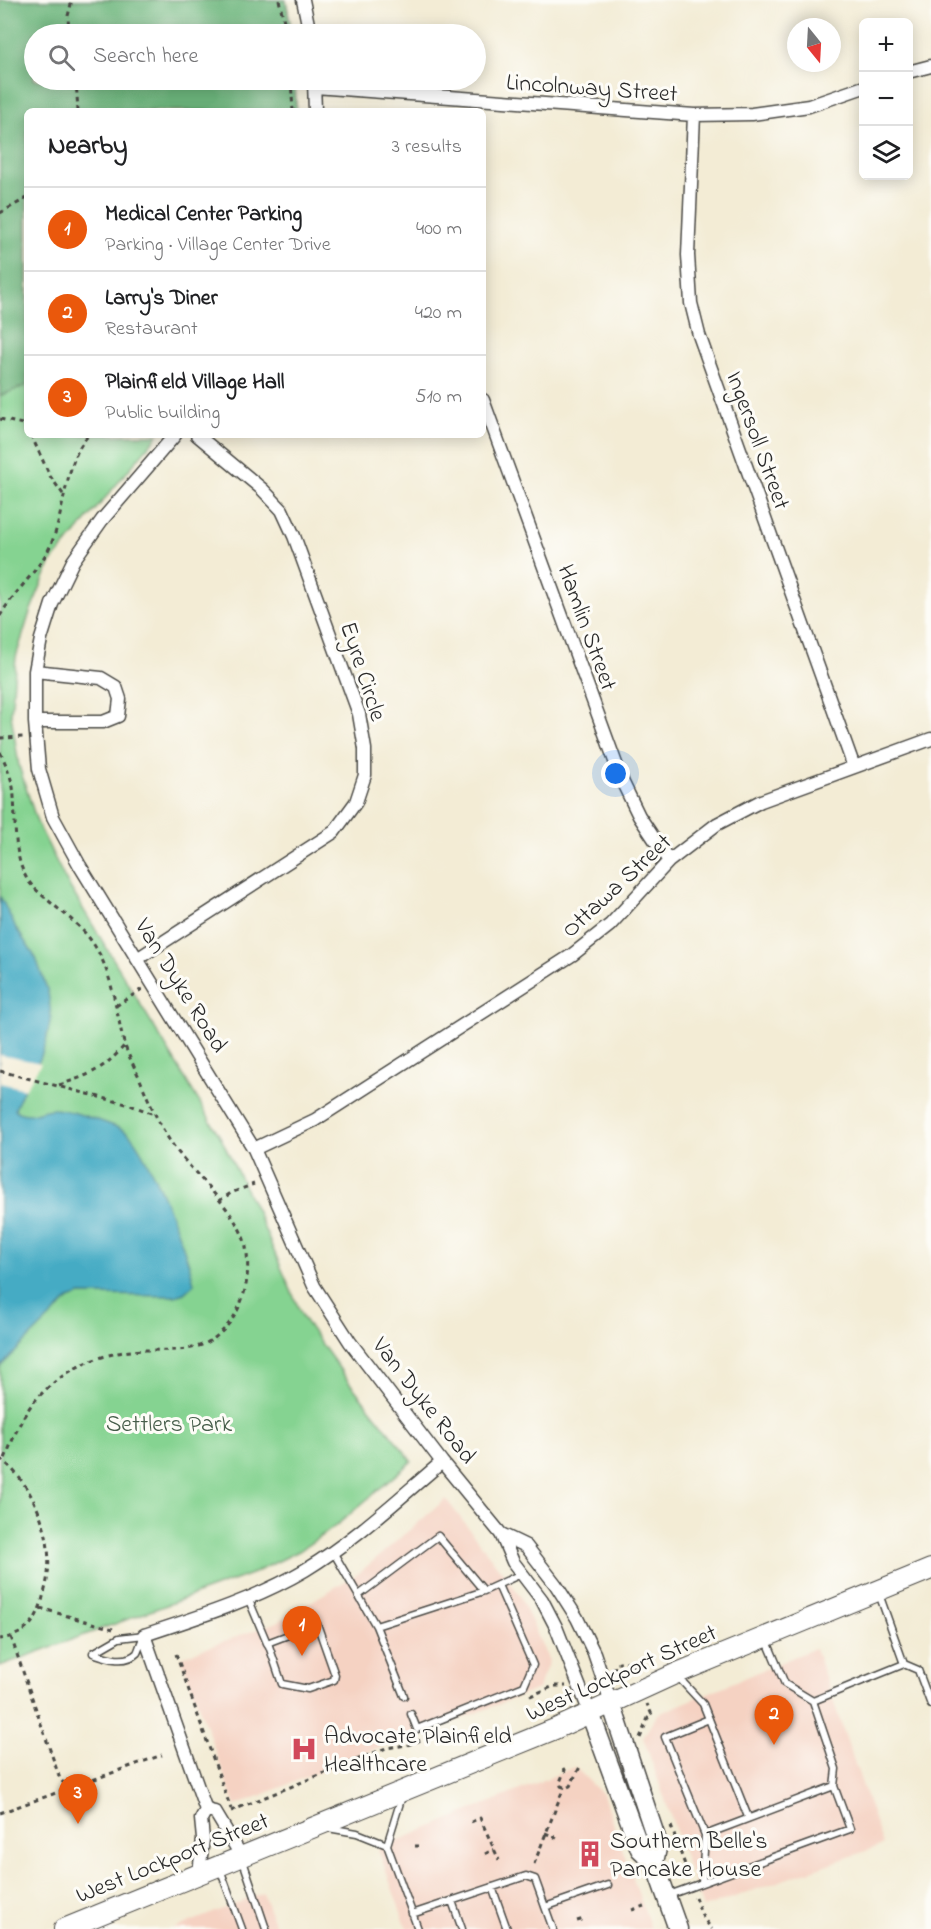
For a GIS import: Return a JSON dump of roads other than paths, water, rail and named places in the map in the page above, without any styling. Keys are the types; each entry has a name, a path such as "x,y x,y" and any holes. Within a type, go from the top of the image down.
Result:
{"main road":[{"name":"West Lockport Street","path":"64,1929 555,1729 675,1674 931,1569"}],"street":[{"path":"303,0 308,24"},
{"path":"913,71 931,66"},
{"name":"Lincolnway Street","path":"397,90 694,115 752,114 809,106 859,89"},
{"path":"314,90 315,108"},
{"name":"Ingersoll Street","path":"694,115 688,255 691,303 703,346 854,767"},
{"name":"Hamlin Street","path":"486,408 623,783 639,816 669,861"},
{"name":"Van Dyke Road","path":"173,438 102,520 73,561 52,604 41,639 35,671 35,722 39,769 53,817 80,866 254,1149 314,1286 350,1342 442,1462 501,1534 513,1562 542,1600 556,1627 590,1713 640,1849 654,1862 678,1929"},
{"name":"Eyre Circle","path":"137,959 334,832 356,802 365,775 365,749 359,714 294,536 282,510 262,489 201,438"},
{"path":"35,671 101,678 116,687 120,699 118,716 103,722 35,722"},
{"name":"Ottawa Street","path":"254,1149 315,1120 572,955 609,925 669,861 717,824 762,801 931,739"},
{"path":"199,1874 203,1839 201,1820 206,1810 144,1635 248,1598 306,1569 359,1531 442,1462"},
{"name":"Van Dyke Road","path":"501,1534 526,1546 577,1618 594,1653 658,1844 654,1862"},
{"path":"206,1810 215,1812 242,1857"}],"lane":[{"path":"359,1595 438,1536 484,1591"},
{"path":"332,1550 376,1626 404,1696"},
{"path":"376,1626 484,1591 521,1574"},
{"path":"411,1714 417,1729 524,1686 533,1665 498,1585"},
{"path":"878,1591 904,1664"},
{"path":"248,1598 282,1684 308,1689 334,1680 335,1675 317,1624 267,1643"},
{"path":"144,1635 136,1653 127,1658 112,1660 93,1653 118,1638 144,1635"},
{"path":"666,1896 850,1829 834,1786 836,1769 813,1701 785,1684 765,1637"},
{"path":"813,1701 904,1664 918,1670 931,1705"},
{"path":"675,1674 703,1704 748,1817"},
{"path":"702,1882 705,1835 664,1737 709,1719"},
{"path":"705,1835 834,1786"},
{"path":"404,1789 387,1845 418,1929"},
{"path":"316,1826 357,1833 387,1845"},
{"path":"242,1857 266,1929"},
{"path":"219,1865 242,1929"},
{"path":"412,1914 525,1876 535,1880 554,1929"},
{"path":"545,1907 608,1884"},
{"path":"492,1887 507,1929"},
{"path":"452,1901 462,1929"}],"water":[{"path":"0,896 16,928 36,958 48,992 51,1016 40,1059 15,1109 24,1114 48,1109 72,1112 128,1133 137,1144 157,1182 184,1251 194,1284 184,1293 175,1296 80,1295 69,1299 0,1367"}],"place":[{"name":"Medical Center Parking","path":"302,1656"},
{"name":"Larry's Diner","path":"774,1745"},
{"name":"Advocate Plainfield Healthcare","path":"304,1749"},
{"name":"Plainfield Village Hall","path":"78,1824"},
{"name":"Southern Belle's Pancake House","path":"590,1854"}],"park label":[{"name":"Settlers Park","path":"169,1423"}]}
